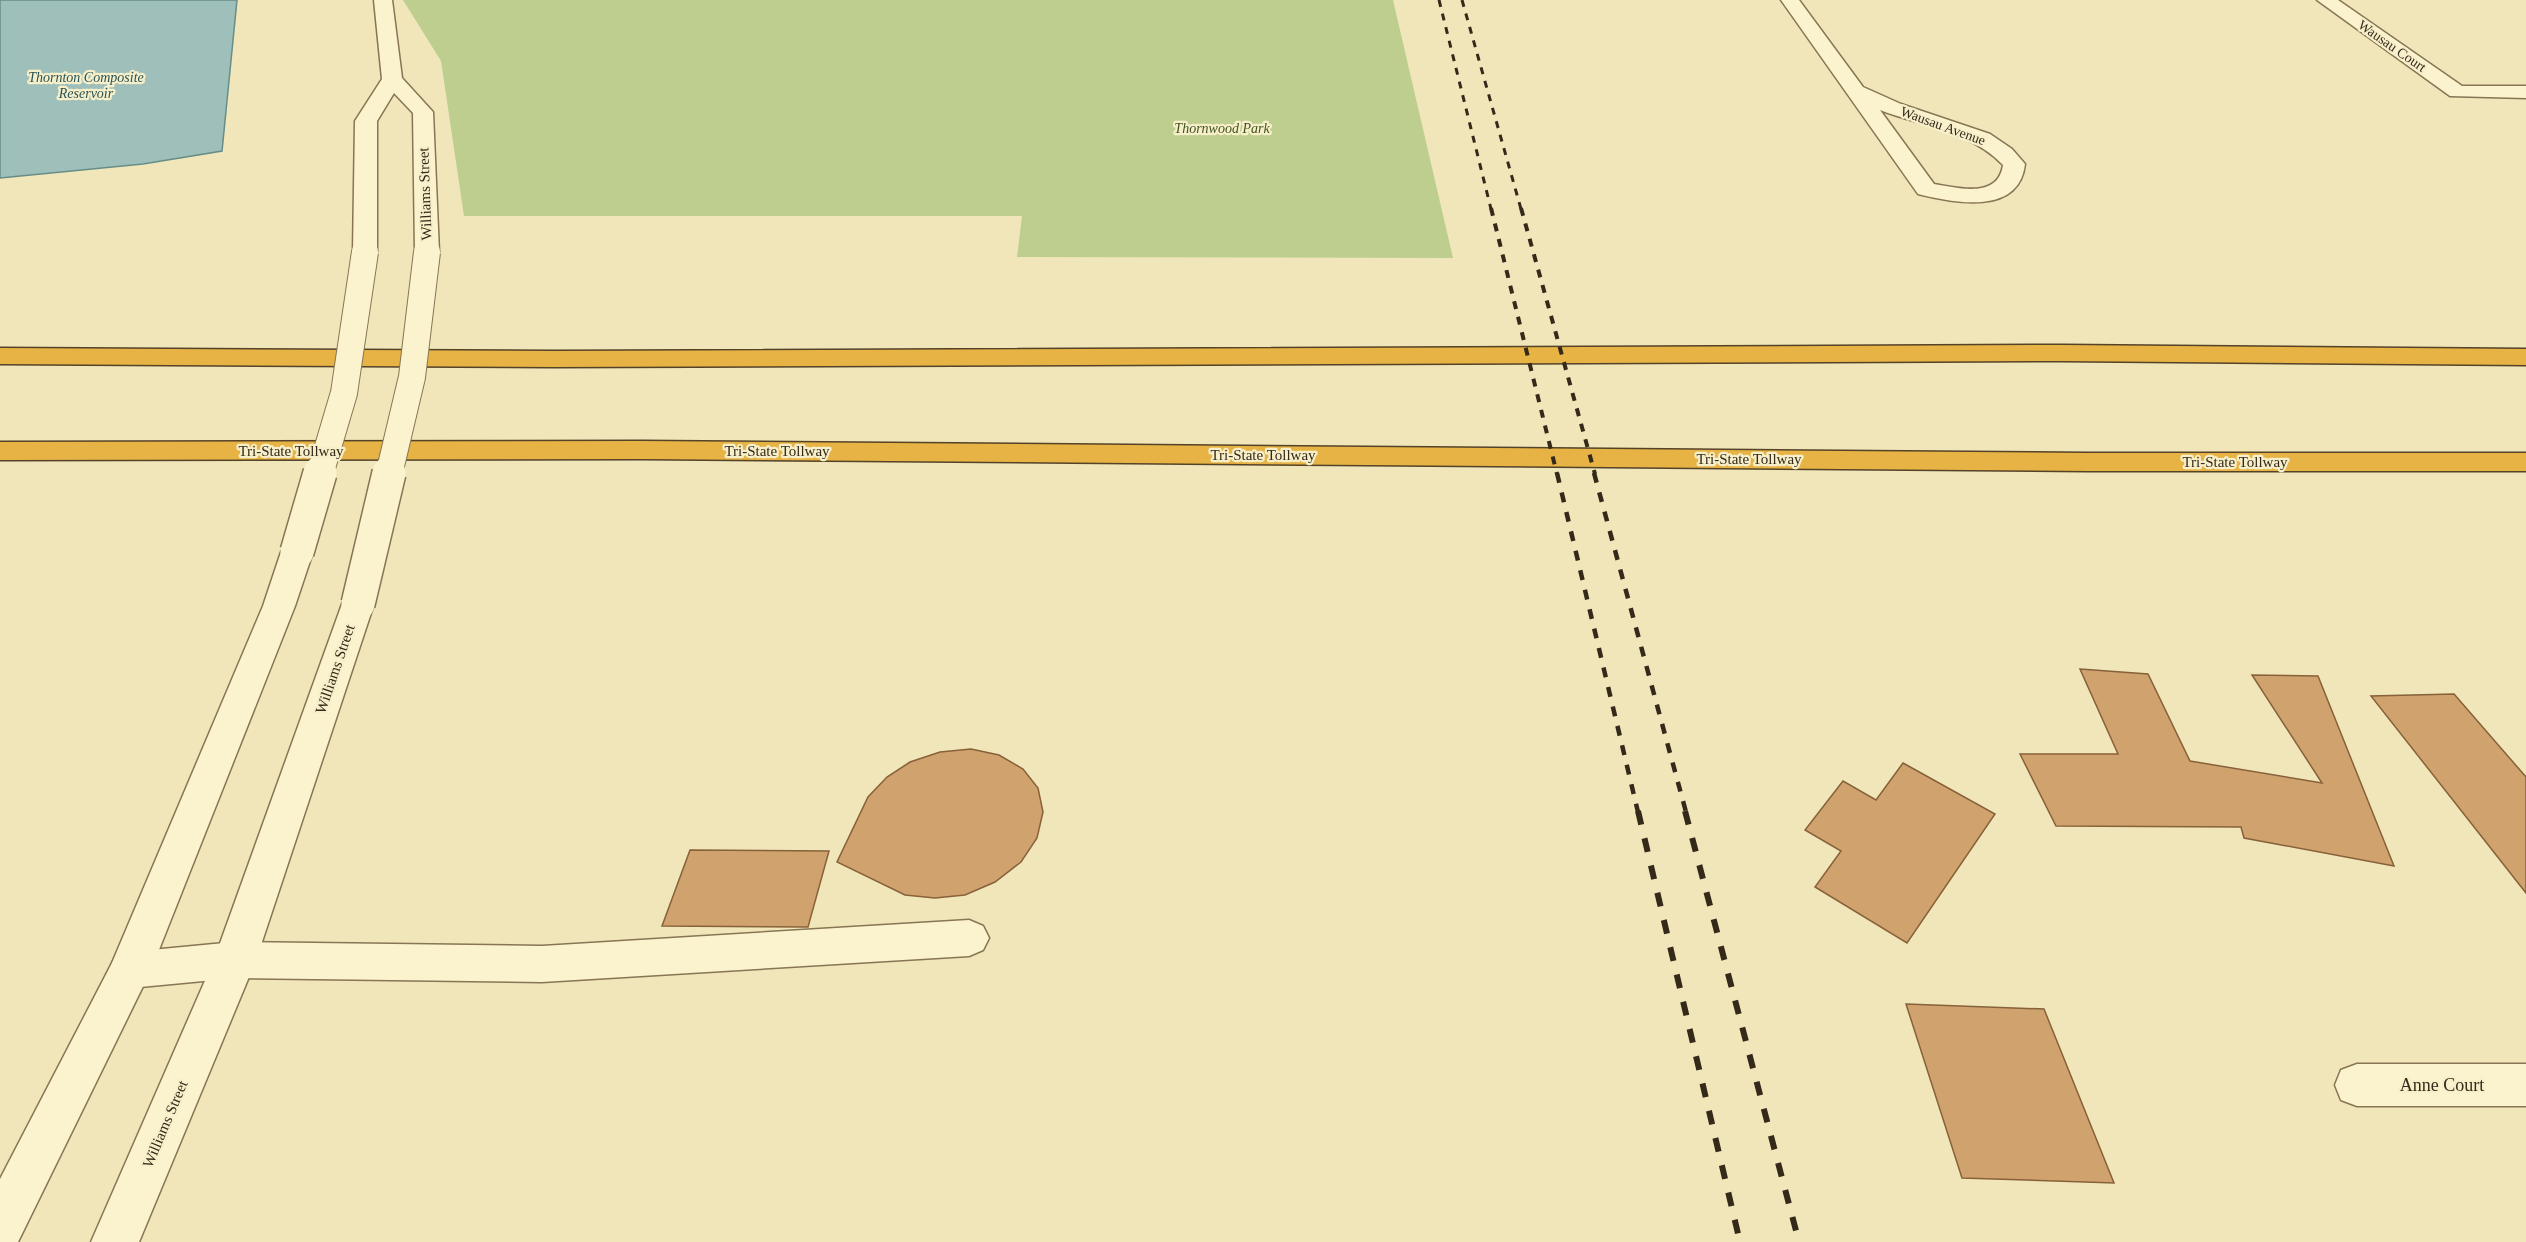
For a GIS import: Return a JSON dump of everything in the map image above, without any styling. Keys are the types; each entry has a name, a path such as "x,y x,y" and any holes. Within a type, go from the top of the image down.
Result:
{"highway":[{"path":"0,356 554,360 2063,353 2526,357"},
{"name":"Tri-State Tollway","path":"0,451 642,450 2040,462 2526,462"}],"street":[{"path":"0,1228 130,970 279,606 297,552 344,393 365,252 366,121 392,79 383,0"},
{"name":"Wausau Avenue","path":"1790,0 1926,189 1954,195 1997,192 2006,187 2013,176 2014,164 2003,151 1987,140 1917,117 1857,92"},
{"name":"Wausau Court","path":"2326,0 2457,92 2526,92"},
{"name":"Williams Street","path":"115,1242 235,960 358,604 412,377 427,252 423,112 392,79"},
{"path":"130,970 235,960 542,964 969,938"},
{"name":"Anne Court","path":"2357,1085 2526,1085"}],"green space":[{"name":"Thornwood Park","path":"403,0 1393,0 1453,258 1017,257 1022,216 464,216 441,61"}],"water":[{"name":"Thornton Composite Reservoir","path":"0,0 237,0 222,151 143,164 0,178"}],"building":[{"path":"2080,669 2148,674 2190,761 2322,783 2252,675 2318,676 2394,866 2244,838 2241,827 2056,826 2020,754 2118,754"},
{"path":"2454,694 2526,777 2526,893 2371,696"},
{"path":"971,749 999,755 1023,769 1038,788 1043,812 1037,838 1021,862 995,882 965,895 935,898 905,895 837,862 868,797 887,777 910,762 940,752"},
{"path":"1903,763 1995,814 1907,943 1815,887 1841,851 1805,830 1843,781 1876,800"},
{"path":"690,850 829,851 808,927 662,926"},
{"path":"1906,1004 2044,1009 2114,1183 1962,1178"}],"railway":[{"path":"1439,0 1491,209"},
{"path":"1462,0 1521,209"},
{"path":"1491,208 1557,474"},
{"path":"1521,208 1595,474"},
{"path":"1557,473 1638,812"},
{"path":"1594,473 1686,812"},
{"path":"1638,811 1740,1242"},
{"path":"1685,811 1799,1242"}]}
